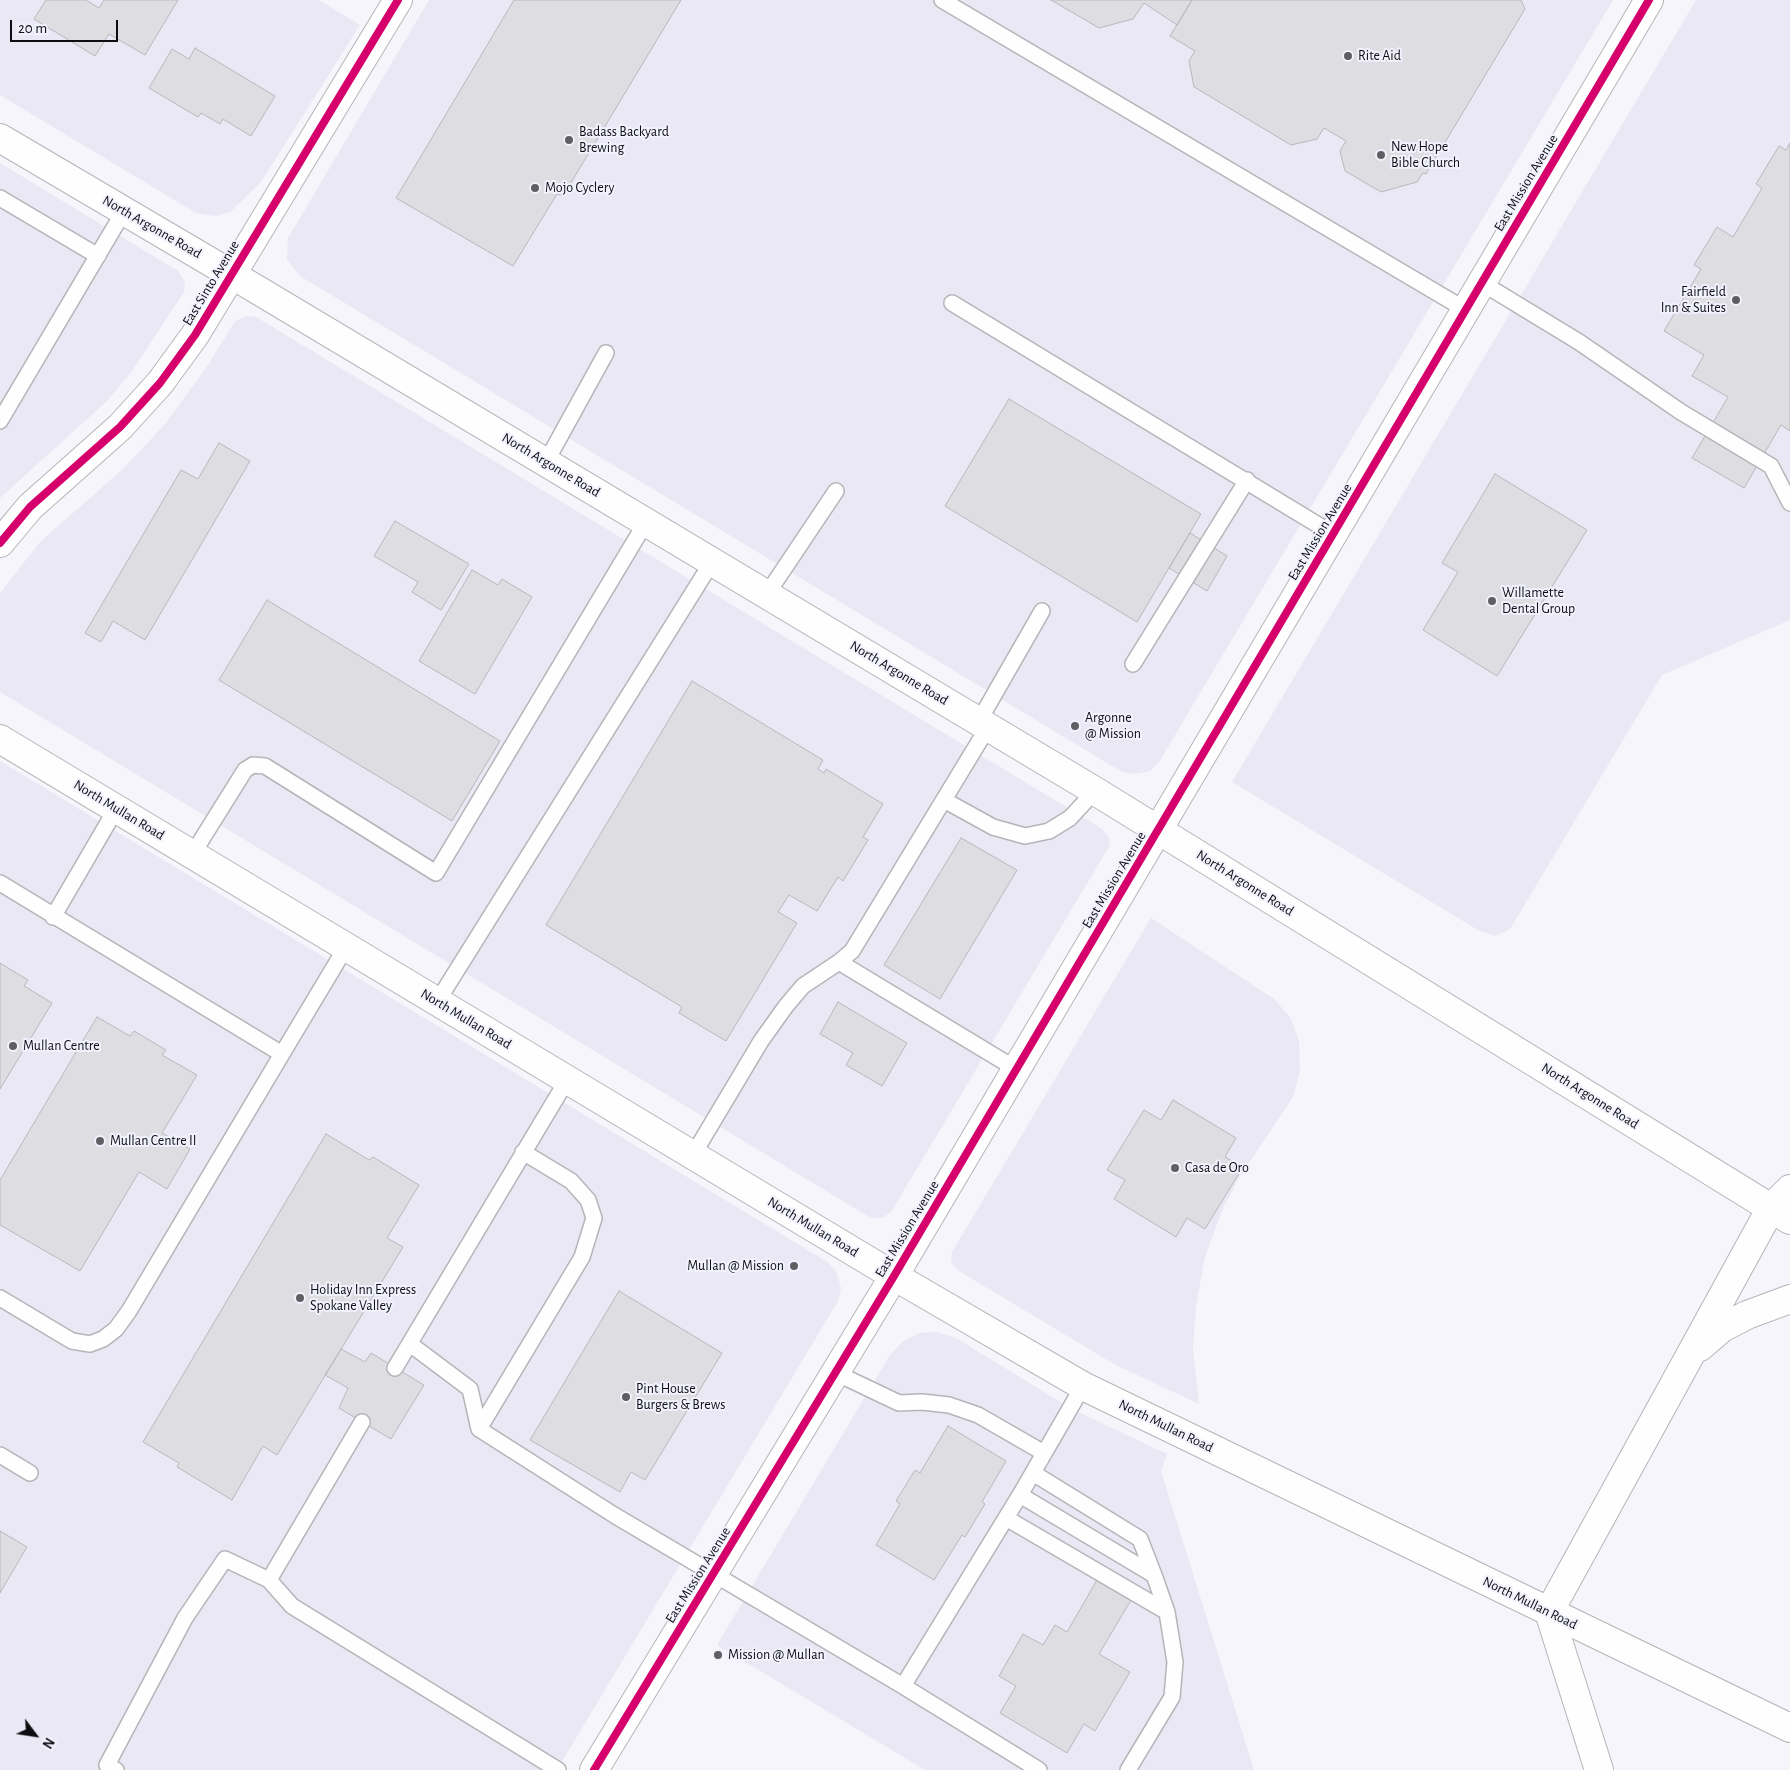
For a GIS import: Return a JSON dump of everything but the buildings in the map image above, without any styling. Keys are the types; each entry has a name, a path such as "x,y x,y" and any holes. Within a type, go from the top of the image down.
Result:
{"main road":[{"name":"East Sinto Avenue","path":"0,543 30,507 120,427 160,383 195,335 398,0"},
{"name":"East Mission Avenue","path":"594,1770 894,1276 1650,0"},
{"name":"North Argonne Road","path":"1,142 232,274 984,724 1158,829 1781,1214"},
{"name":"North Mullan Road","path":"0,739 894,1276 1083,1386 1790,1728"},
{"path":"1599,1770 1548,1612 1691,1354 1781,1214 1790,1189"},
{"path":"1691,1354 1722,1328 1747,1315 1790,1299"}],"lane":[{"path":"942,0 1466,310"},
{"path":"0,198 98,256"},
{"path":"0,421 124,211"},
{"path":"1482,283 1579,342 1681,412 1771,466 1790,503"},
{"path":"952,303 1334,534"},
{"path":"546,462 606,353"},
{"path":"1132,664 1247,480"},
{"path":"767,594 836,490"},
{"path":"192,855 245,770 254,765 265,766 436,873 646,522"},
{"path":"437,1002 712,562"},
{"path":"693,1155 761,1042 786,1006 803,986 852,951 944,800 1042,611"},
{"path":"944,800 993,827 1025,836 1049,831 1070,818 1095,791"},
{"path":"53,917 116,809"},
{"path":"0,883 53,917 282,1054"},
{"path":"0,1298 72,1341 90,1344 103,1339 116,1329 346,947"},
{"path":"839,962 1016,1069"},
{"path":"395,1368 567,1080"},
{"path":"479,1429 582,1257 594,1218 588,1200 571,1181 523,1152"},
{"path":"410,1344 470,1389 479,1429 713,1575 903,1686 1039,1770"},
{"path":"836,1373 899,1403 922,1402 949,1405 978,1415 1044,1453"},
{"path":"903,1686 1020,1495 1083,1386"},
{"path":"269,1580 362,1422"},
{"path":"0,1455 30,1473"},
{"path":"1033,1472 1140,1539 1167,1612 1175,1662 1172,1697 1128,1770"},
{"path":"1020,1495 1154,1575"},
{"path":"1006,1518 1167,1612"},
{"path":"116,1770 108,1765 112,1756 185,1618 225,1559 269,1580 292,1606 558,1770"}],"shaded area":[{"path":"0,0 319,0 360,25 261,182 230,212 215,216 196,213 0,95"},
{"path":"429,0 1613,0 1159,762 1150,771 1135,774 1122,772 300,276 287,260 288,238"},
{"path":"1696,0 1790,0 1790,620 1662,675 1510,929 1495,936 1478,930 1232,782"},
{"path":"0,163 178,271 185,282 184,292 132,371 107,401 0,498"},
{"path":"247,316 256,317 1101,828 1109,838 1110,845 891,1212 882,1218 871,1218 0,692 0,593 40,542 123,469 166,423 208,365 235,321"},
{"path":"0,761 829,1263 837,1273 841,1288 838,1301 557,1770 0,1770"},
{"path":"1151,918 1274,999 1290,1017 1299,1041 1300,1071 1293,1097 1239,1178 1223,1208 1205,1257 1196,1306 1193,1348 1199,1404 1114,1364 959,1271 951,1263 952,1252"},
{"path":"937,1332 956,1338 1072,1409 1167,1454 1161,1471 1254,1770 925,1770 717,1645 890,1355 903,1341 919,1333"}],"cycle path":[{"path":"0,543 30,507 120,427 160,383 195,335 398,0"},
{"path":"594,1770 894,1276 1649,0"}],"place":[{"name":"Rite Aid","path":"1348,56"},
{"name":"Badass Backyard Brewing","path":"569,140"},
{"name":"New Hope Bible Church","path":"1381,155"},
{"name":"Mojo Cyclery","path":"535,188"},
{"name":"Fairfield Inn & Suites","path":"1736,300"},
{"name":"Willamette Dental Group","path":"1492,601"},
{"name":"Argonne @ Mission","path":"1075,726"},
{"name":"Mullan Centre","path":"13,1046"},
{"name":"Mullan Centre II","path":"100,1141"},
{"name":"Casa de Oro","path":"1175,1168"},
{"name":"Mullan @ Mission","path":"794,1266"},
{"name":"Holiday Inn Express Spokane Valley","path":"300,1298"},
{"name":"Pint House Burgers & Brews","path":"626,1397"},
{"name":"Mission @ Mullan","path":"718,1655"}]}
